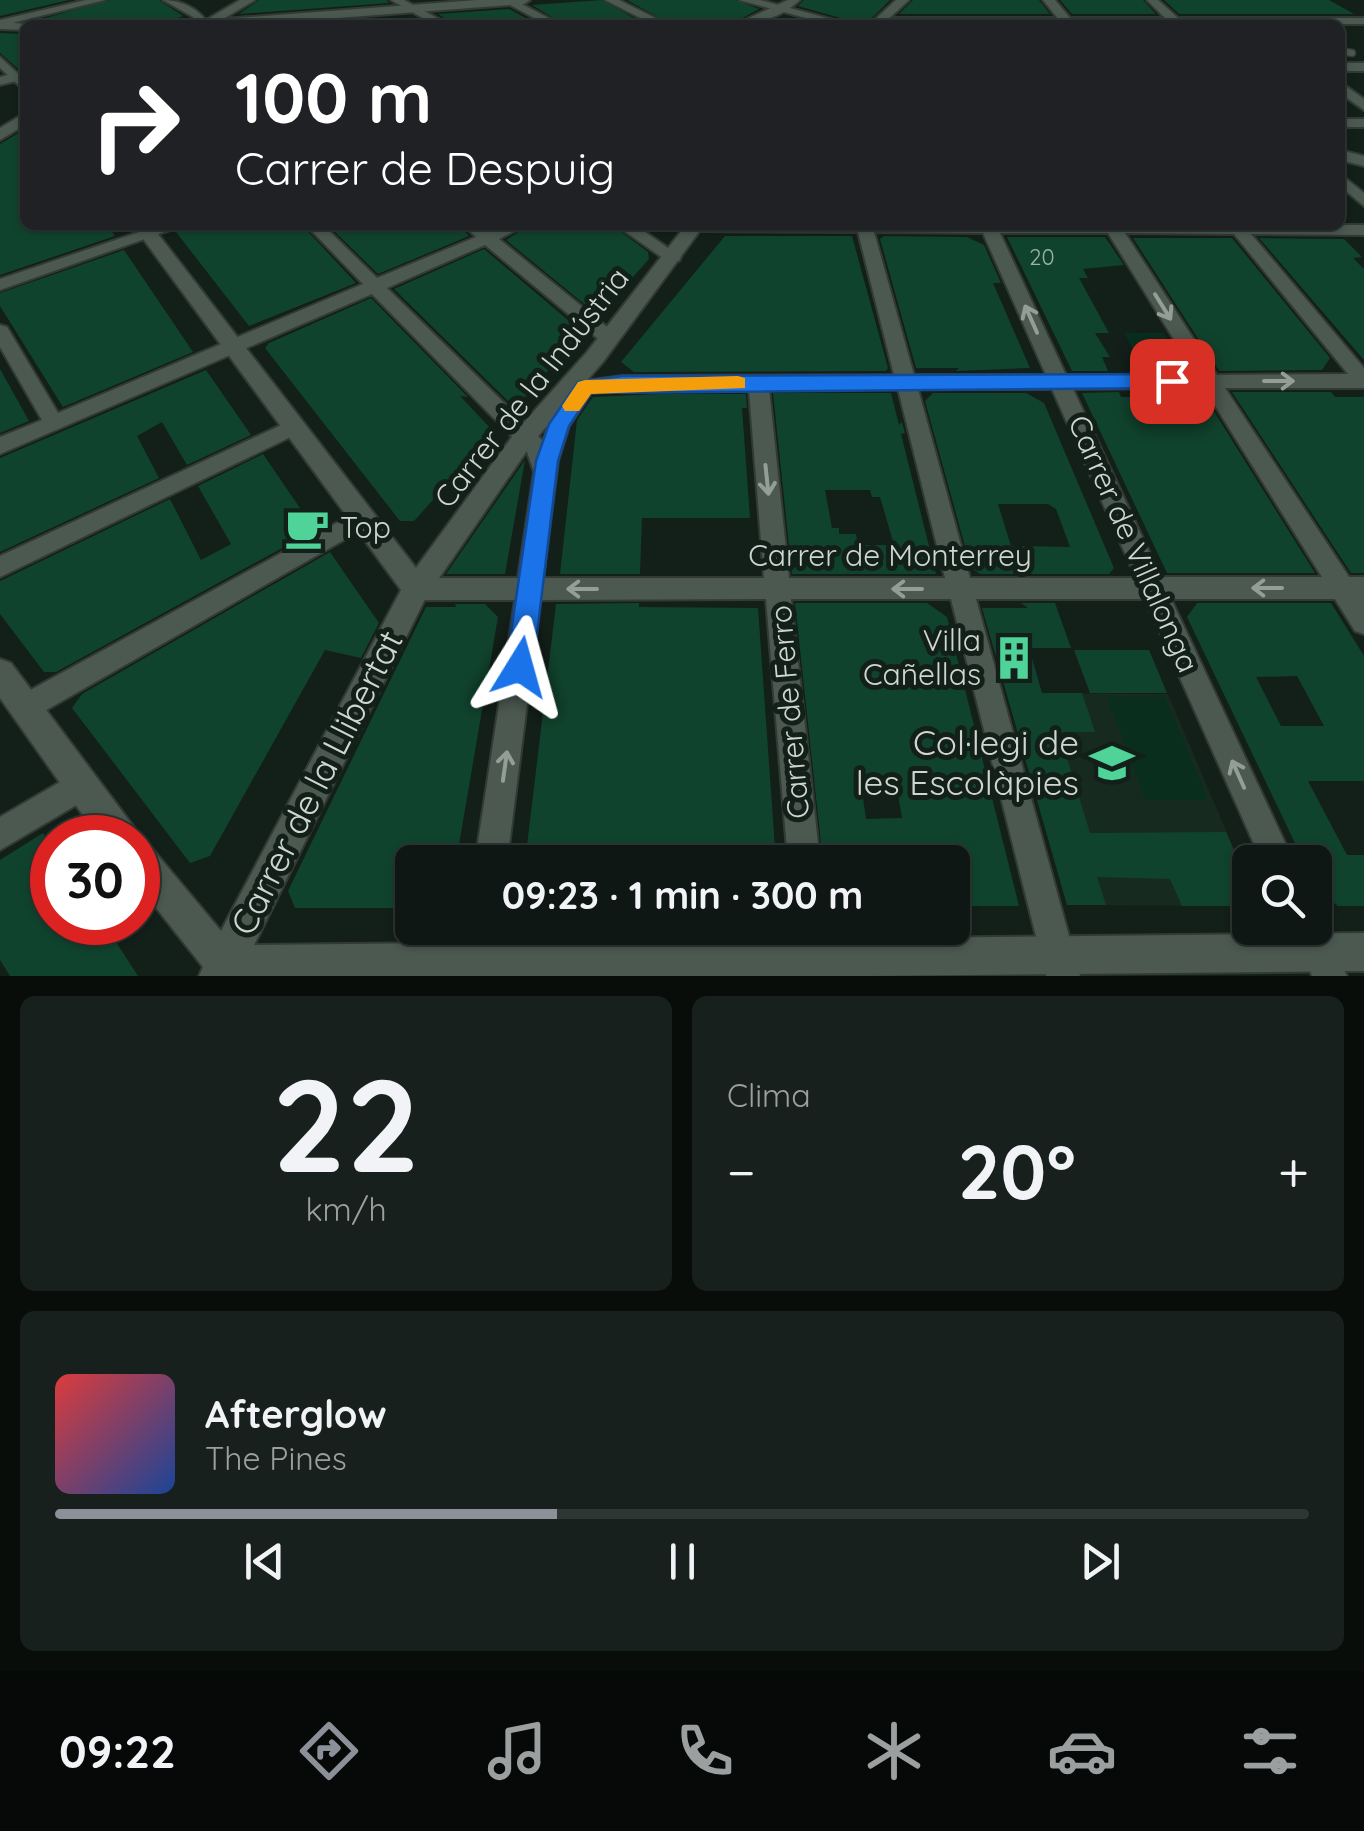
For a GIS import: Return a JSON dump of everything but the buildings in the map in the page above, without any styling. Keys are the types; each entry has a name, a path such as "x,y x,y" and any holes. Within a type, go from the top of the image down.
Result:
{"street":[{"path":"0,24 100,0"},
{"path":"168,0 201,20"},
{"path":"213,20 249,0"},
{"path":"396,0 435,20"},
{"path":"272,20 524,0"},
{"path":"610,0 652,20"},
{"path":"745,0 827,20"},
{"path":"753,20 795,0"},
{"path":"881,20 903,0"},
{"path":"1050,0 1066,20"},
{"path":"1152,0 1173,20"},
{"path":"508,1 546,20"},
{"path":"1246,10 1258,20"},
{"path":"1330,10 1343,20"},
{"path":"321,16 327,20"},
{"path":"0,61 13,82"},
{"path":"1345,183 1364,201"},
{"path":"0,285 145,230 416,589"},
{"path":"319,230 525,436 536,448 546,474"},
{"path":"477,230 602,348 600,370 622,383"},
{"path":"0,446 506,230"},
{"path":"632,230 673,257"},
{"name":"Carrer de la Indústria","path":"416,589 525,436 602,348 692,230"},
{"path":"860,230 906,382 1060,966"},
{"name":"Carrer de Villalonga","path":"991,230 1270,845"},
{"path":"1114,230 1210,381 1353,588 1364,622"},
{"path":"1239,230 1364,381"},
{"path":"0,331 54,423"},
{"path":"493,845 546,474 559,424 585,387 622,383 1364,381"},
{"name":"Carrer de Ferro","path":"758,383 802,845"},
{"path":"0,567 294,427"},
{"path":"24,708 362,518"},
{"name":"Carrer de Monterrey","path":"416,589 1353,588"},
{"name":"Carrer de la Llibertat","path":"221,970 416,589"},
{"path":"0,673 102,815"},
{"path":"0,835 79,786"},
{"path":"160,888 221,970 468,945"},
{"path":"515,945 811,953 1060,966 1364,952"}],"lane":[{"path":"1345,52 1352,53"}],"shaded area":[{"path":"1124,333 1164,333 1186,369 1143,368"},
{"name":"Col·legi de les Escolàpies","path":"1007,693 1168,694 1232,845 1232,906 1067,905"},
{"path":"1107,697 1165,697 1208,800 1145,800"}],"slow traffic":[{"path":"572,406 585,387 622,383 738,383"}],"place":[{"name":"Top","path":"307,528"},
{"name":"Villa Cañellas","path":"1014,658"},
{"name":"Col·legi de les Escolàpies","path":"1112,763"}],"route":[{"path":"520,667 547,461 559,424 585,387 622,383 1172,381"}]}
